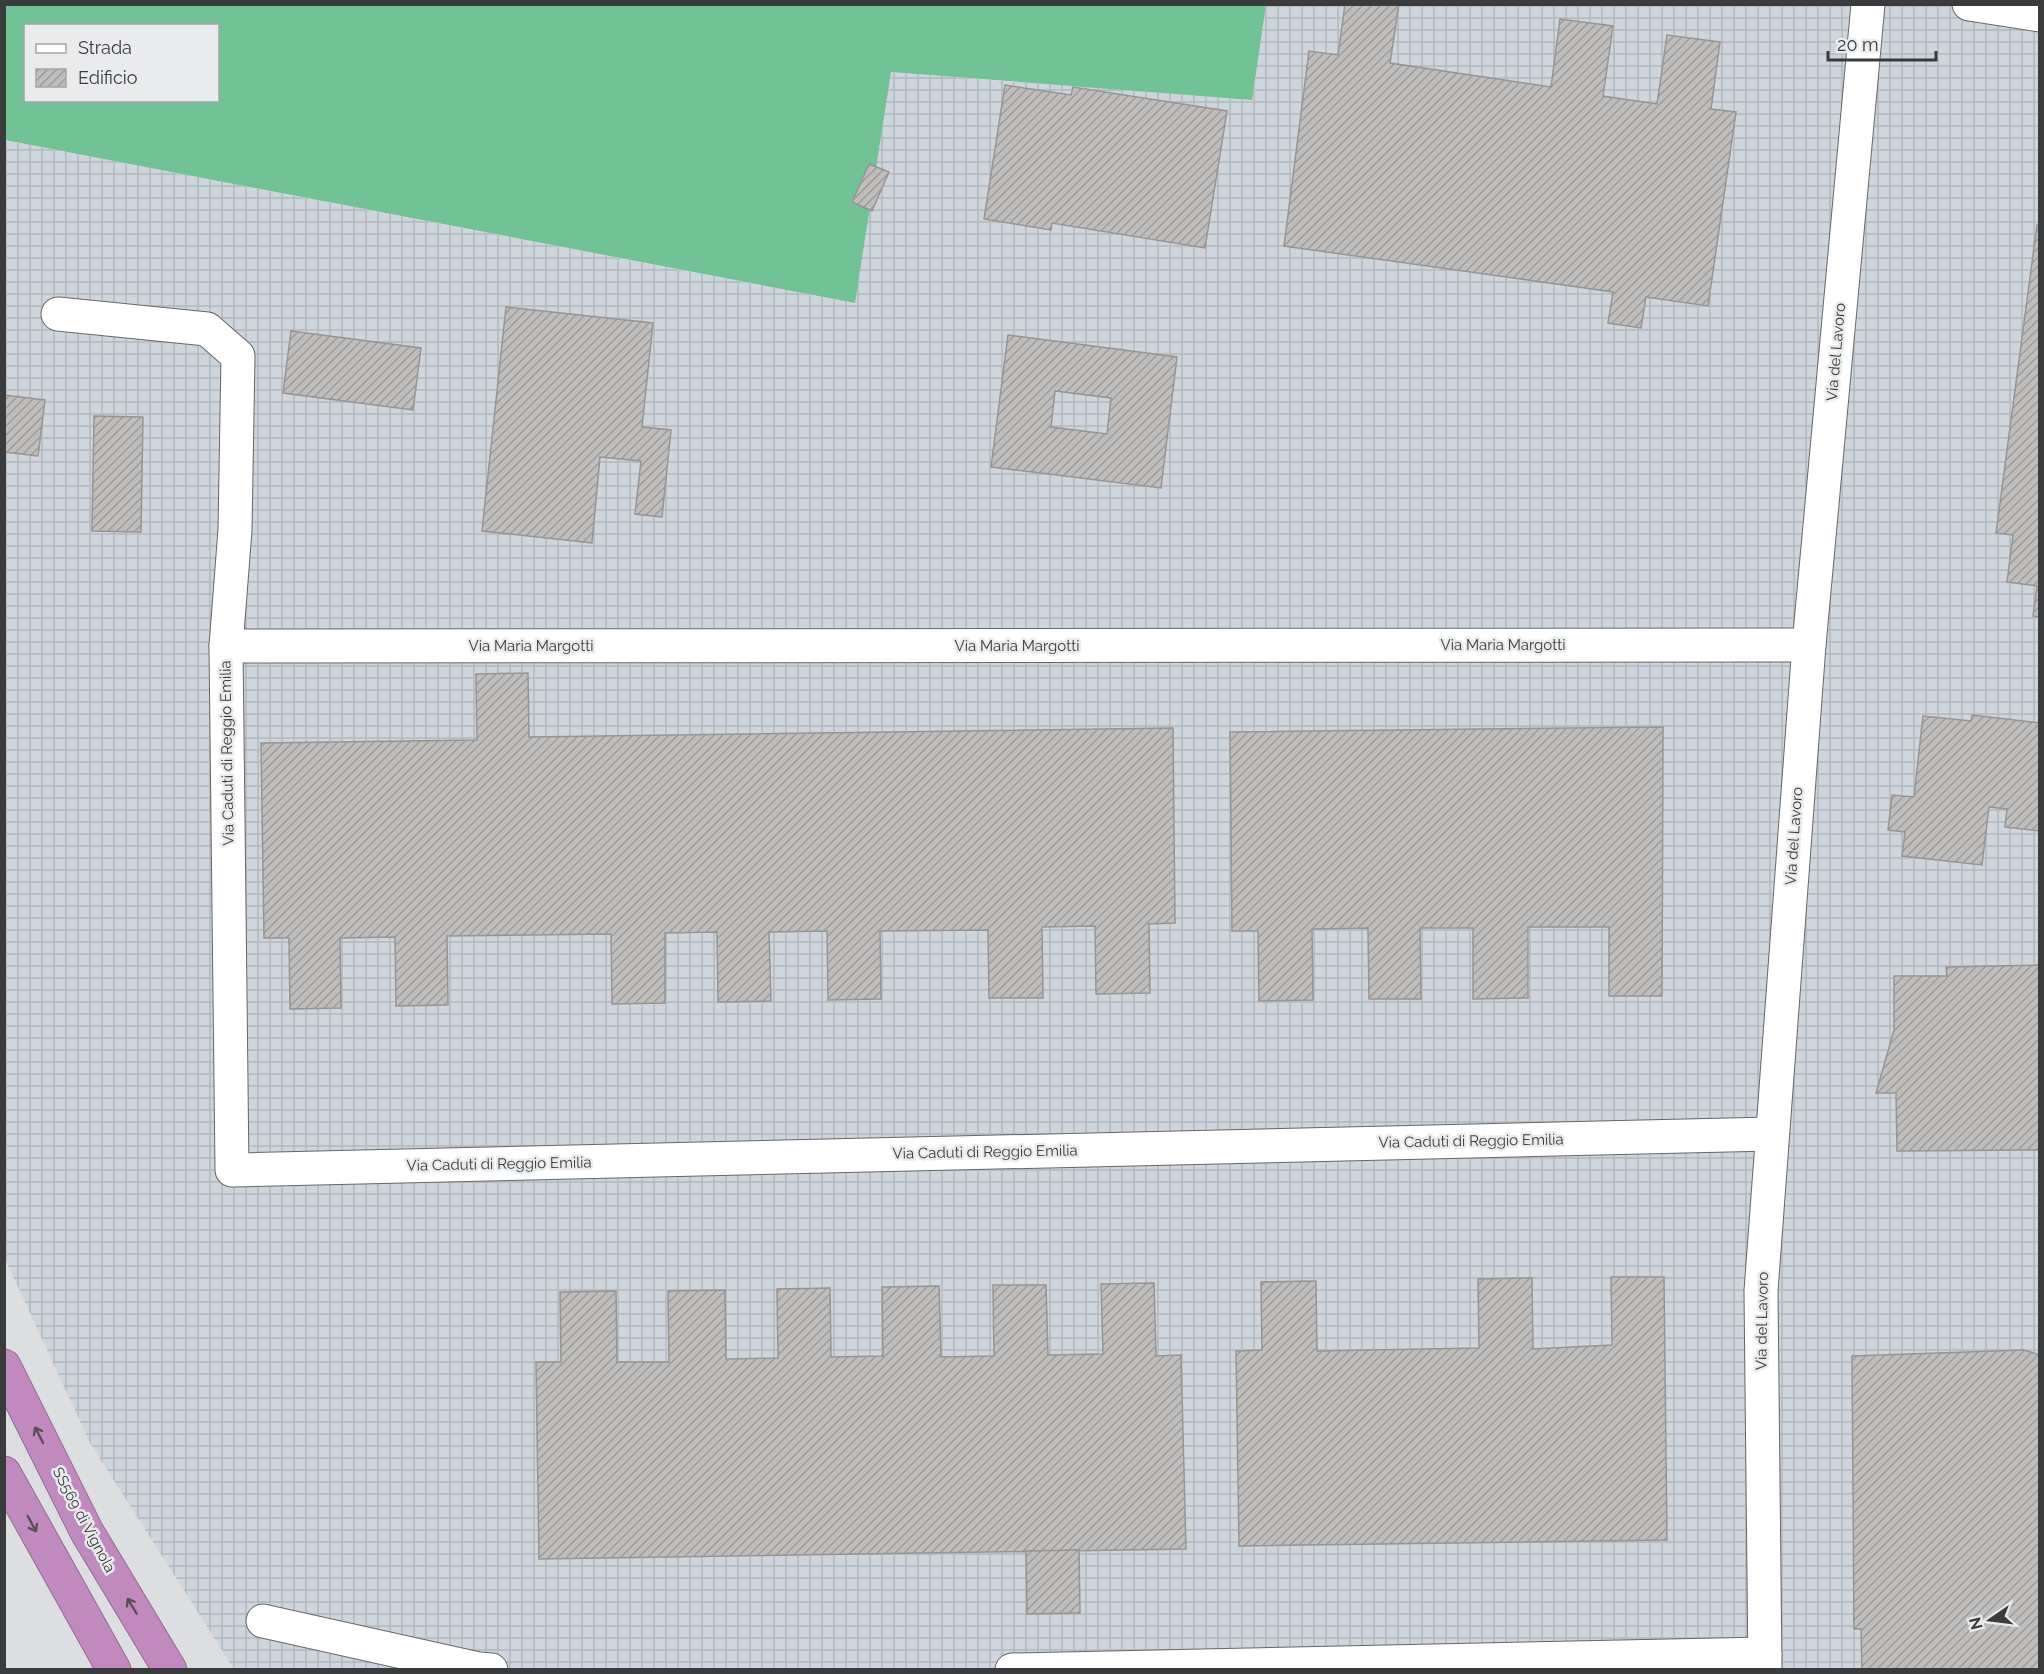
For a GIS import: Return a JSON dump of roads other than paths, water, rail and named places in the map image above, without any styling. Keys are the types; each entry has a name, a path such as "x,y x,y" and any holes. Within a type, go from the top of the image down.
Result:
{"highway":[{"name":"SS569 di Vignola","path":"4,1366 87,1532 166,1663"},
{"path":"4,1473 114,1670"}],"street":[{"name":"Via del Lavoro","path":"1765,1662 1761,1291 1809,645 1868,4"},
{"path":"1969,4 2040,15"},
{"name":"Via Caduti di Reggio Emilia","path":"58,314 207,329 238,356 235,530 226,646 232,1170 1772,1134"},
{"name":"Via Maria Margotti","path":"226,646 1809,645"},
{"path":"263,1621 491,1670"},
{"path":"1012,1670 1765,1662"}]}
